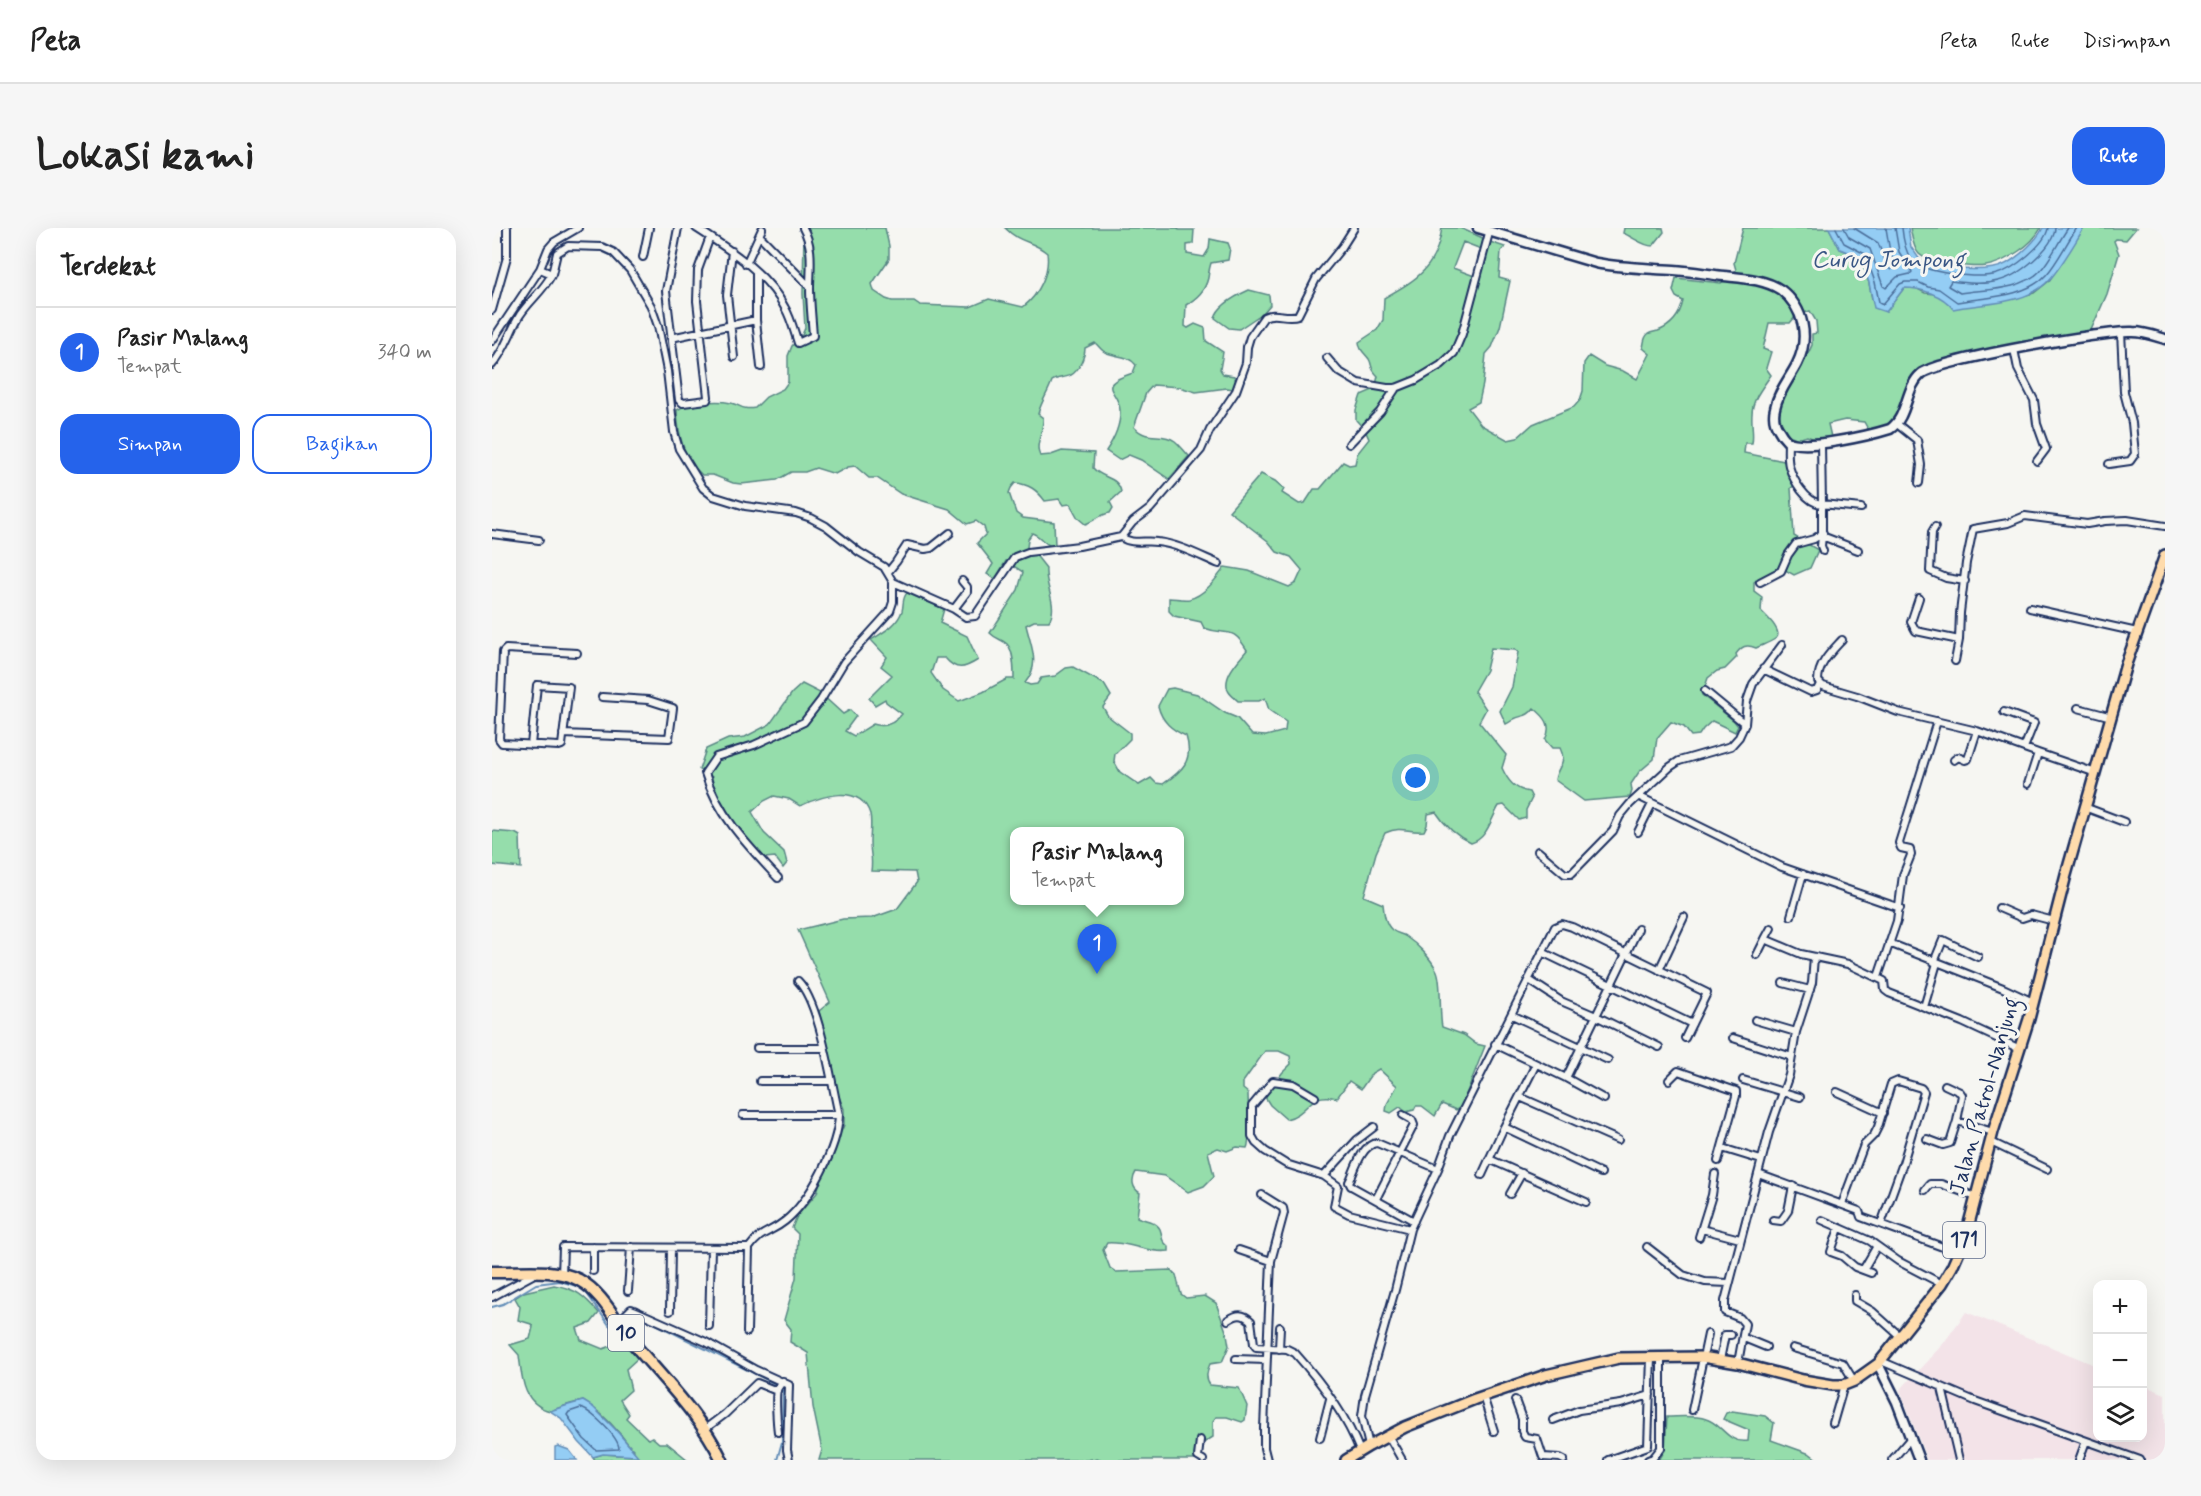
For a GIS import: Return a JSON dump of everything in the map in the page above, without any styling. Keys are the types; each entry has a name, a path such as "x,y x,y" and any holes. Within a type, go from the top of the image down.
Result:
{"highway":[{"name":"10","path":"492,1272 562,1275 578,1280 591,1288 632,1341 687,1404 705,1429 722,1460"}],"main road":[{"name":"Jalan Patrol-Nanjung","path":"1849,1383 1880,1363 1902,1337 1942,1284 1966,1235 1993,1132 2020,1049 2112,717 2137,632 2165,555"},
{"path":"1346,1460 1364,1448 1406,1427 1483,1396 1546,1375 1619,1358 1702,1357 1738,1363 1819,1384 1849,1383"}],"street":[{"path":"492,310 507,257 507,228"},
{"path":"492,341 497,337 540,269 543,259 554,242 578,228"},
{"path":"643,257 649,228"},
{"path":"678,228 666,291 679,400 683,404 707,400 709,391 697,301 698,270 710,237"},
{"path":"696,228 732,251 777,295 786,309 798,343 813,336 810,287 812,262 808,238 803,228"},
{"path":"1120,537 1133,522 1150,509 1201,450 1210,430 1236,391 1246,363 1250,337 1264,317 1273,314 1288,317 1298,315 1316,279 1354,228"},
{"path":"1478,228 1489,233 1616,267 1696,272 1755,280 1779,289 1796,308 1804,325 1802,353 1777,400 1773,417 1788,441 1789,466 1809,500 1814,503 1861,508"},
{"path":"746,264 761,230 810,287"},
{"path":"1327,358 1338,371 1358,383 1396,388 1416,380 1441,365 1454,353 1462,334 1489,233"},
{"path":"492,365 519,316 545,287 552,274 557,253 568,246 602,247 614,252 630,270 651,306 658,326 667,371 674,432 679,449 703,488 713,496 745,506 796,513 812,518 888,572 893,582 893,602 890,611 844,662 821,700 804,722 754,745 716,757 705,773 711,794 749,848 778,878"},
{"path":"732,251 726,295 734,357"},
{"path":"540,269 552,274"},
{"path":"756,273 756,320 761,367"},
{"path":"671,338 756,320"},
{"path":"2109,464 2130,461 2135,454 2132,423 2124,392 2121,332"},
{"path":"1788,441 1797,444 1821,444 1882,432 1897,424 1910,390 1921,374 1940,366 2104,333 2135,332 2165,339"},
{"path":"2014,350 2018,369 2034,400 2037,424 2046,449 2037,461"},
{"path":"1349,444 1380,412 1396,388"},
{"path":"1897,424 1917,440 1921,465 1919,483"},
{"path":"1821,444 1823,551"},
{"path":"1955,661 1969,544 1974,528 2008,522 2025,516 2087,524 2127,520 2165,525"},
{"path":"1935,527 1932,532 1930,571 1946,578 1965,581"},
{"path":"888,572 907,545 931,548 950,533"},
{"path":"492,534 539,540"},
{"path":"1760,582 1780,571 1796,544 1823,534 1858,550"},
{"path":"893,582 954,609 966,617 975,616 1015,557 1028,552 1079,546 1120,537 1134,542 1168,544 1219,564"},
{"path":"954,609 967,592 967,587 962,581"},
{"path":"1919,598 1911,622 1916,631 1959,640"},
{"path":"2030,608 2137,632"},
{"path":"1763,669 1811,692 1817,690 1820,684 1818,677 1825,659 1842,640"},
{"path":"1538,851 1565,874 1571,874 1603,843 1630,804 1670,767 1679,761 1731,746 1739,738 1745,724 1745,712 1750,692 1763,669 1782,645"},
{"path":"531,745 537,685 569,687 562,745 531,745 502,743 500,741 500,699 503,652 506,649 577,653"},
{"path":"1820,684 1898,712 1977,731 2096,773"},
{"path":"1705,691 1745,724"},
{"path":"563,734 669,738 673,708 648,700 602,697"},
{"path":"492,698 500,699"},
{"path":"2078,708 2112,717"},
{"path":"2004,712 2034,723 2024,748"},
{"path":"1878,977 1900,908 1903,875 1911,851 1901,848 1899,843 1937,721"},
{"path":"1954,760 1958,757 1968,759 1977,731"},
{"path":"2028,784 2038,753"},
{"path":"1640,797 1782,867 1900,908"},
{"path":"1638,832 1652,804"},
{"path":"2086,808 2124,822"},
{"path":"1791,916 1803,874"},
{"path":"1999,908 2022,918 2031,915 2054,921"},
{"path":"1659,970 1684,917"},
{"path":"1364,1448 1362,1416 1365,1395 1410,1229 1438,1169 1450,1136 1555,927 1562,924 1572,927 1707,993"},
{"path":"1757,955 1771,928"},
{"path":"1566,1078 1638,929"},
{"path":"1924,1007 1946,932"},
{"path":"1765,939 1801,954 1848,964 1884,981 1887,992 2020,1049"},
{"path":"1943,940 1978,957"},
{"path":"1889,943 2033,1002"},
{"path":"1542,952 1692,1024"},
{"path":"1738,1363 1744,1338 1744,1321 1725,1312 1725,1301 1761,1160 1789,1075 1796,1032 1810,990 1814,957"},
{"path":"1529,980 1561,1001 1659,1047"},
{"path":"747,1332 749,1248 758,1236 777,1227 801,1205 829,1155 838,1127 839,1115 817,1019 806,991 798,981"},
{"path":"1783,983 1810,990"},
{"path":"1685,1038 1712,986"},
{"path":"1512,1015 1608,1060"},
{"path":"1755,1020 1796,1032"},
{"path":"1733,1038 1792,1057"},
{"path":"1495,1044 1604,1099"},
{"path":"757,1048 823,1048"},
{"path":"1482,1175 1536,1064"},
{"path":"1669,1080 1678,1071 1736,1091 1718,1161"},
{"path":"1743,1080 1800,1097"},
{"path":"760,1082 831,1081"},
{"path":"1315,1097 1293,1084 1273,1081 1252,1106 1252,1136 1265,1151 1286,1164 1324,1176 1338,1186 1334,1204 1336,1209 1410,1229"},
{"path":"1842,1204 1864,1145 1874,1135 1883,1113 1890,1086 1893,1082 1898,1081 1923,1089 1903,1163 1881,1224"},
{"path":"1927,1139 1943,1145 1950,1143 1962,1095 1945,1085"},
{"path":"1837,1092 1883,1113"},
{"path":"1520,1097 1618,1140"},
{"path":"743,1115 839,1115"},
{"path":"1376,1199 1414,1125 1412,1120 1403,1115"},
{"path":"1957,1121 1993,1132"},
{"path":"1324,1176 1357,1140 1374,1127"},
{"path":"1504,1127 1601,1173"},
{"path":"1991,1142 2046,1169"},
{"path":"1414,1221 1349,1185 1361,1157 1367,1147 1372,1143 1377,1143 1438,1169"},
{"path":"1722,1148 1761,1160"},
{"path":"1346,1153 1361,1157"},
{"path":"1489,1159 1586,1203"},
{"path":"1510,1194 1522,1173"},
{"path":"1699,1237 1700,1226 1712,1195 1715,1174"},
{"path":"1758,1174 1842,1204 1859,1211 1860,1216 1959,1253"},
{"path":"1925,1190 1930,1184 1941,1184 1976,1197"},
{"path":"1773,1220 1781,1221 1787,1215 1792,1186"},
{"path":"1262,1195 1283,1208 1284,1213 1271,1260 1264,1428 1264,1448 1267,1460"},
{"path":"1822,1220 1877,1246 1942,1284"},
{"path":"1700,1226 1740,1239"},
{"path":"1839,1228 1831,1252 1842,1256 1855,1268 1871,1273"},
{"path":"1863,1270 1877,1246"},
{"path":"562,1275 563,1247 749,1248"},
{"path":"592,1271 593,1247"},
{"path":"628,1291 631,1247"},
{"path":"1647,1247 1683,1275 1705,1282 1729,1282"},
{"path":"670,1311 671,1248"},
{"path":"709,1326 711,1248"},
{"path":"1239,1250 1271,1260"},
{"path":"492,1297 536,1273"},
{"path":"1855,1295 1855,1301 1872,1311 1902,1337"},
{"path":"615,1319 622,1317 632,1309 706,1342 780,1386"},
{"path":"1228,1320 1239,1314 1247,1317 1253,1326 1254,1346 1292,1350 1315,1376 1364,1448"},
{"path":"1279,1349 1280,1327"},
{"path":"1692,1410 1708,1334"},
{"path":"1720,1360 1725,1335 1731,1335"},
{"path":"1744,1338 1766,1347"},
{"path":"1794,1348 1843,1363 1849,1383 1833,1423"},
{"path":"1608,1460 1648,1446 1650,1395 1656,1357"},
{"path":"1648,1460 1653,1458 1661,1448 1656,1357"},
{"path":"1236,1359 1266,1360"},
{"path":"1880,1363 2140,1460"},
{"path":"1880,1363 1919,1460"},
{"path":"705,1429 757,1383 789,1389 787,1450 789,1460"},
{"path":"778,1432 776,1418 780,1386"},
{"path":"1942,1388 1959,1460"},
{"path":"1553,1420 1579,1410 1621,1404 1650,1395"},
{"path":"1483,1396 1494,1431"},
{"path":"1320,1438 1330,1399"},
{"path":"1515,1400 1522,1419 1522,1431 1525,1437 1537,1439 1543,1457 1564,1460"},
{"path":"1389,1437 1402,1460"},
{"path":"1892,1460 1910,1439"},
{"path":"1200,1440 1198,1457 1203,1460"},
{"path":"2079,1460 2086,1441"}],"shaded area":[{"path":"1966,1312 2093,1364 2093,1442 2147,1442 2147,1387 2165,1394 2165,1460 1927,1460 1900,1390 1943,1344"}],"green space":[{"path":"804,228 885,228 889,259 872,284 874,291 892,301 914,301 920,305 970,307 989,299 1023,307 1042,283 1047,268 1047,253 1016,237 1005,228 1178,228 1179,230 1194,230 1193,244 1187,245 1187,254 1204,257 1209,249 1210,239 1228,243 1230,248 1228,260 1211,263 1205,287 1186,305 1185,326 1188,328 1195,324 1205,328 1206,341 1223,352 1220,369 1223,374 1234,376 1236,381 1233,389 1196,392 1179,387 1153,385 1146,393 1134,427 1144,434 1170,438 1189,456 1169,479 1141,460 1129,455 1119,460 1106,451 1116,432 1120,416 1119,403 1111,385 1114,381 1133,373 1136,365 1126,358 1105,352 1095,343 1085,348 1081,363 1074,373 1052,381 1038,414 1043,418 1038,452 1040,456 1062,451 1094,453 1093,468 1117,483 1121,492 1110,502 1113,508 1110,513 1085,524 1078,518 1070,504 1063,505 1059,499 1045,501 1029,486 1015,483 1009,493 1016,513 1023,518 1054,522 1055,545 1049,545 1032,533 1028,539 1027,548 1046,568 1052,615 1049,621 1034,621 1026,625 1034,662 1030,676 1025,683 1037,684 1041,678 1055,676 1066,668 1073,667 1104,684 1111,696 1103,707 1108,716 1130,733 1130,739 1115,754 1114,761 1120,772 1139,785 1151,778 1156,783 1163,784 1181,770 1188,752 1186,736 1168,725 1158,706 1167,689 1173,688 1197,694 1225,713 1237,718 1252,735 1266,736 1285,731 1286,722 1269,710 1265,698 1259,701 1238,701 1229,691 1227,679 1247,650 1242,642 1233,634 1204,628 1201,622 1174,616 1169,611 1169,598 1189,599 1200,594 1225,567 1249,571 1289,587 1296,583 1302,570 1291,557 1277,552 1268,541 1229,511 1261,474 1275,481 1284,489 1282,493 1299,504 1305,503 1314,489 1320,489 1343,462 1349,465 1355,464 1357,454 1369,439 1356,420 1356,410 1361,395 1375,389 1378,376 1372,369 1359,342 1377,330 1383,320 1384,298 1406,285 1430,263 1435,254 1442,228 1460,228 1485,239 1481,249 1463,242 1453,268 1477,277 1490,242 1505,247 1501,251 1499,278 1510,281 1500,327 1492,347 1486,354 1479,402 1468,408 1481,425 1508,440 1517,438 1533,424 1574,407 1583,391 1584,363 1589,356 1605,366 1623,371 1637,379 1650,354 1643,348 1644,340 1649,333 1663,329 1671,323 1682,306 1683,301 1676,297 1673,291 1676,278 1721,283 1736,270 1734,263 1743,228 1829,228 1840,249 1860,257 1872,299 1886,312 1904,288 1916,288 1925,293 1937,294 1949,303 1976,304 2034,293 2049,281 2084,228 2136,228 2126,240 2116,239 2114,241 2119,254 2107,294 2091,330 1934,363 1911,384 1892,425 1881,430 1868,429 1864,422 1845,420 1828,424 1831,437 1817,440 1807,436 1798,439 1789,435 1779,422 1780,402 1803,365 1812,345 1812,334 1817,333 1816,321 1810,311 1796,316 1790,323 1769,323 1763,349 1771,352 1766,368 1771,375 1754,403 1752,443 1745,443 1744,453 1784,461 1794,486 1791,488 1794,536 1818,550 1810,568 1794,575 1780,567 1754,582 1754,591 1762,597 1761,611 1774,625 1777,636 1756,648 1747,646 1742,648 1725,669 1717,671 1708,678 1702,695 1734,721 1738,726 1735,732 1712,721 1699,735 1691,736 1684,727 1671,722 1657,738 1654,759 1639,772 1631,784 1630,797 1584,801 1555,780 1563,758 1562,753 1560,748 1552,748 1545,740 1548,730 1547,722 1534,708 1506,724 1500,711 1512,687 1518,652 1491,648 1486,670 1474,691 1486,709 1479,722 1506,755 1502,768 1507,777 1515,787 1529,792 1532,798 1526,810 1526,818 1519,820 1504,805 1499,806 1485,833 1471,843 1451,830 1436,812 1428,814 1424,831 1401,829 1385,833 1376,853 1364,896 1383,904 1385,918 1390,928 1414,943 1437,971 1442,1027 1464,1035 1476,1044 1485,1046 1461,1107 1456,1110 1442,1104 1435,1116 1422,1106 1416,1106 1414,1110 1406,1112 1400,1107 1391,1113 1386,1111 1387,1104 1397,1086 1379,1069 1372,1073 1361,1089 1349,1081 1337,1098 1320,1097 1294,1116 1286,1119 1270,1105 1265,1097 1291,1064 1290,1056 1279,1051 1265,1051 1243,1082 1243,1089 1248,1093 1247,1148 1237,1147 1227,1151 1218,1148 1208,1152 1214,1176 1204,1186 1188,1192 1165,1176 1136,1172 1134,1175 1134,1186 1140,1193 1137,1217 1158,1226 1169,1251 1154,1251 1115,1243 1107,1243 1103,1250 1110,1268 1116,1272 1171,1270 1176,1275 1181,1294 1186,1298 1205,1296 1216,1303 1229,1346 1222,1362 1210,1364 1207,1380 1210,1385 1239,1388 1247,1406 1245,1420 1242,1422 1227,1417 1216,1417 1213,1421 1213,1437 1195,1448 1194,1456 1197,1460 1102,1460 1097,1458 1087,1460 819,1460 822,1450 813,1407 808,1353 790,1342 791,1329 784,1320 796,1278 798,1234 792,1228 797,1216 817,1193 844,1125 844,1109 833,1082 819,1011 830,1002 798,930 843,919 872,918 897,909 917,882 915,872 871,871 870,814 865,804 849,795 829,796 800,806 789,799 774,796 764,801 752,812 764,833 784,852 787,863 783,868 775,857 765,858 740,831 718,798 712,777 699,770 706,749 728,739 745,737 770,724 792,693 802,684 820,693 843,714 850,710 856,716 845,731 854,736 873,724 885,725 896,720 902,714 885,699 875,705 869,698 892,675 881,666 887,657 871,640 897,621 907,593 944,609 940,623 967,636 978,660 957,667 945,658 936,658 931,673 943,690 959,701 983,692 1007,679 1014,679 1013,660 1009,647 990,633 1018,590 1023,572 1006,561 995,579 987,574 993,564 977,543 986,534 984,527 976,521 967,524 949,509 901,494 877,478 869,478 855,466 835,474 816,468 805,472 791,472 777,480 741,484 713,475 702,475 686,453 677,410 696,403 711,402 725,402 745,408 755,408 766,397 783,389 788,382 788,356 805,328"},
{"path":"1624,228 1663,228 1664,232 1653,246 1649,246 1623,233"},
{"path":"1910,228 2041,228 2029,243 2009,257 1992,265 1975,267 1945,263 1921,256 1915,249"},
{"path":"1249,290 1269,295 1270,305 1263,313 1239,329 1229,328 1215,318 1224,305"},
{"path":"492,831 515,833 520,836 521,868 492,865"},
{"path":"554,1285 580,1294 599,1313 591,1323 577,1328 581,1340 603,1349 626,1343 638,1358 626,1369 631,1390 620,1400 629,1414 626,1418 648,1439 652,1437 659,1443 667,1443 688,1460 595,1460 593,1457 603,1454 632,1456 634,1450 608,1421 583,1401 550,1411 541,1408 529,1397 523,1381 519,1355 510,1345 530,1339 533,1327 531,1324 518,1320 520,1307 515,1298 524,1292"},
{"path":"1732,1411 1765,1416 1774,1423 1771,1440 1810,1454 1818,1460 1659,1460 1665,1450 1667,1417 1706,1419 1735,1440 1748,1441 1749,1430 1723,1419 1726,1413"}],"water":[{"name":"Curug Jompong","path":"1829,228 1908,228 1911,247 1920,260 1947,267 1975,270 1994,268 2007,263 2028,247 2043,228 2084,228 2050,279 2030,294 2005,302 1953,309 1944,300 1931,293 1904,288 1886,312 1874,308 1860,257 1840,249"},
{"path":"583,1401 593,1407 615,1429 638,1456 603,1454 593,1457 561,1418 550,1411"},
{"path":"555,1447 569,1450 577,1460 555,1460"}],"waterway":[{"path":"492,1307 503,1304 536,1284 560,1281 583,1288 609,1325 614,1326"},
{"path":"642,1317 783,1388 782,1442 777,1460"}],"place":[{"name":"Pasir Malang","path":"1097,974"}]}
